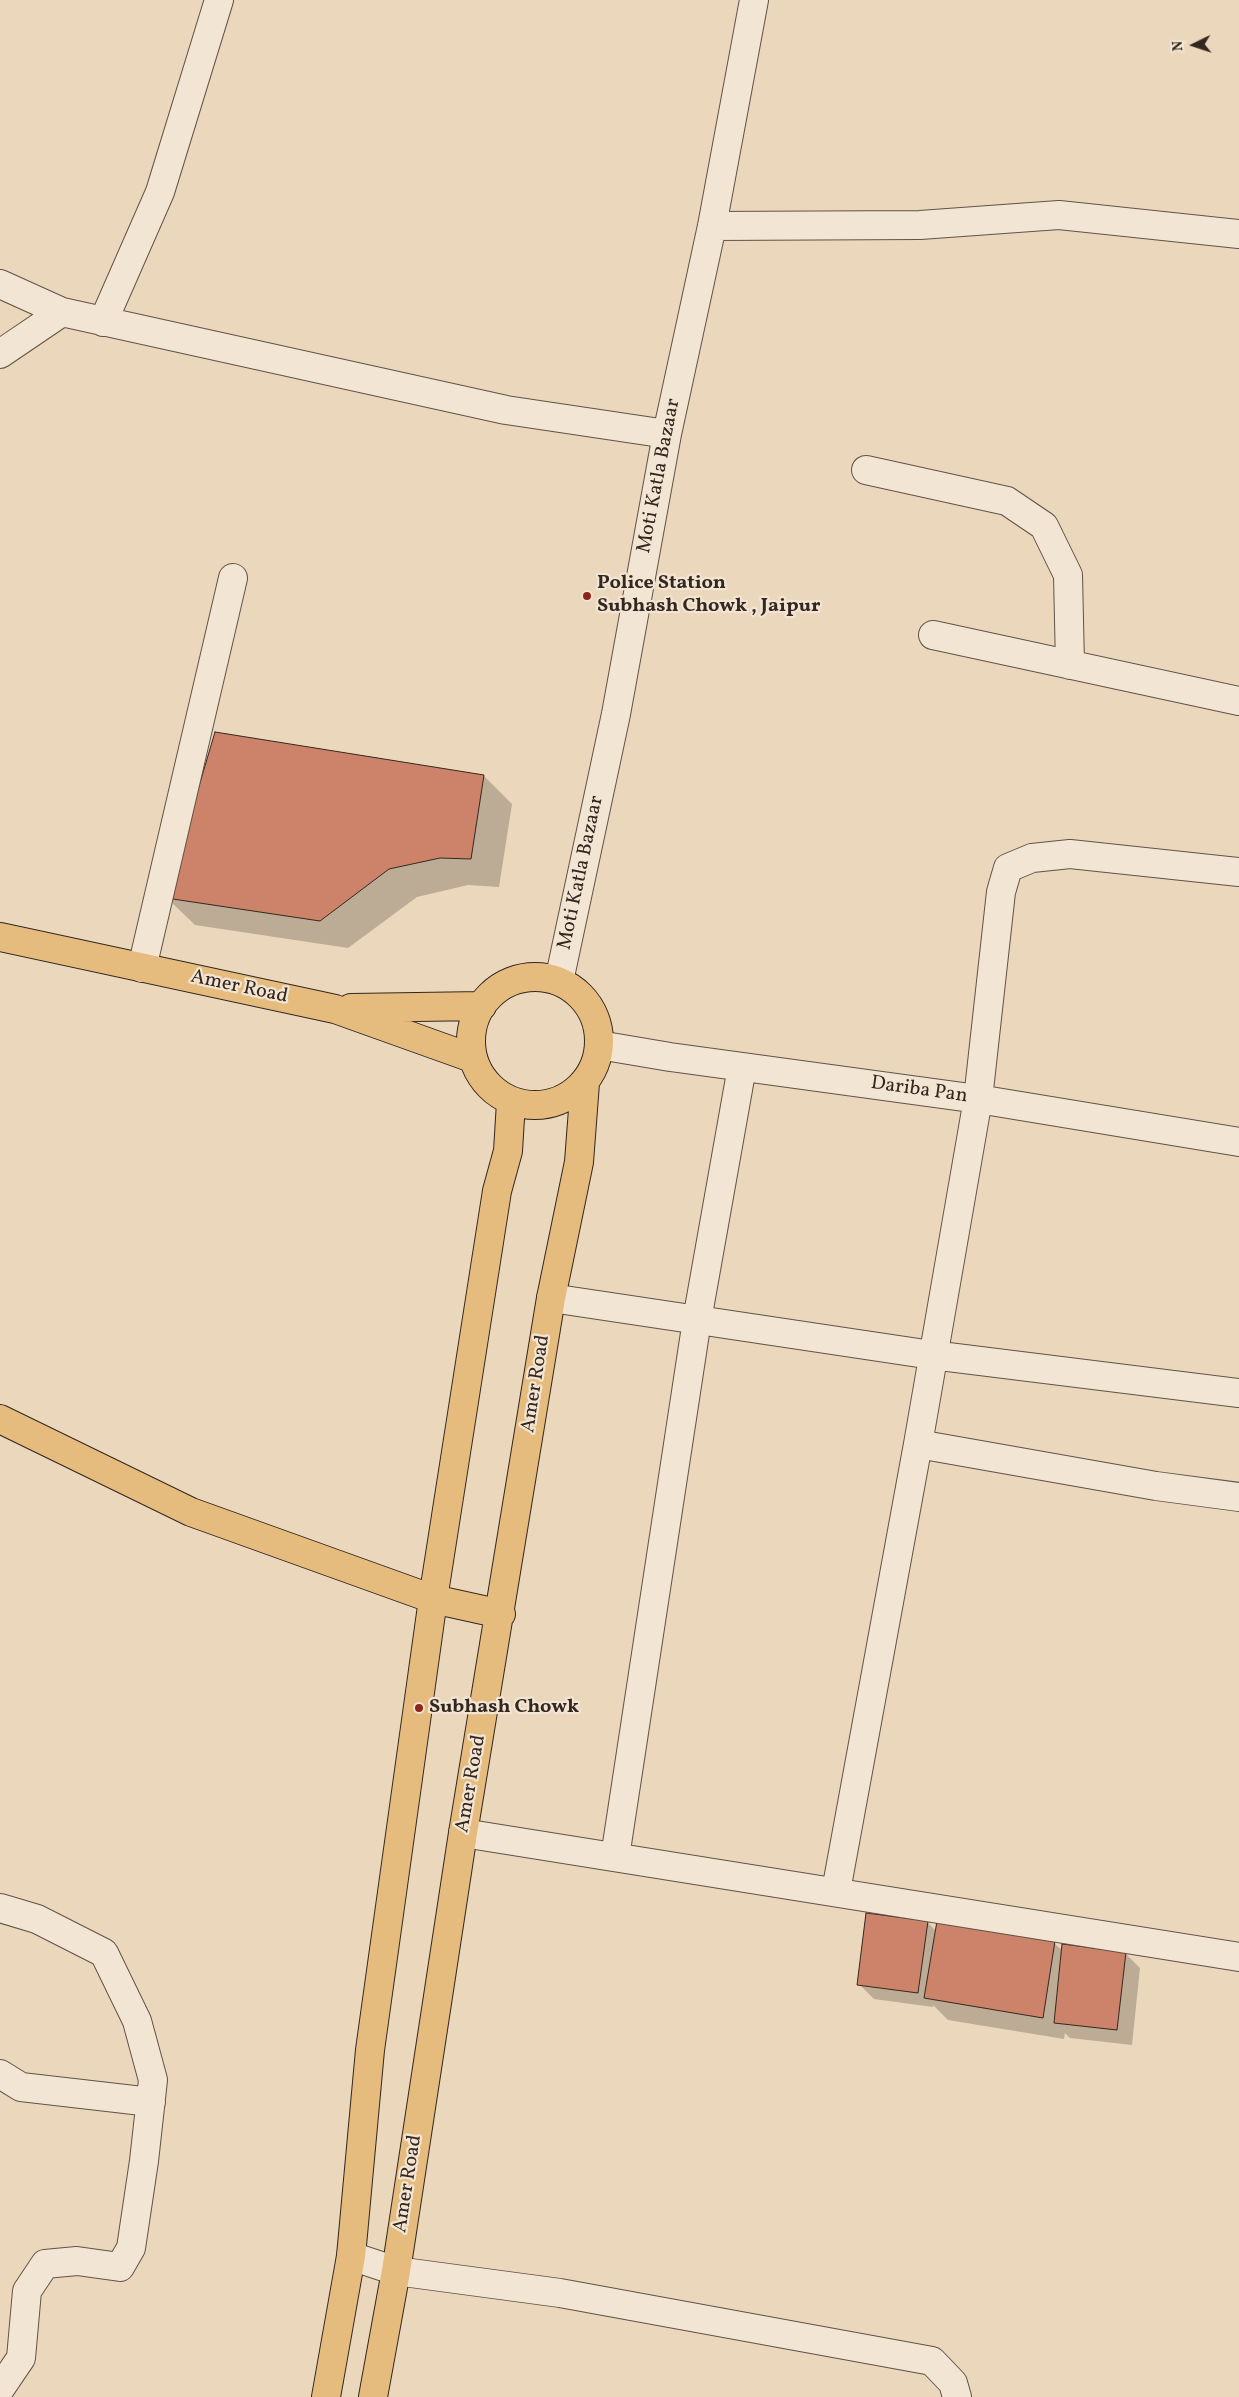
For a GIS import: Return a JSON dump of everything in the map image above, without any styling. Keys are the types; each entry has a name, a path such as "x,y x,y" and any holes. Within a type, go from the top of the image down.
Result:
{"main road":[{"name":"Amer Road","path":"0,937 335,1009 472,1058"},
{"path":"538,977 559,980 576,991 589,1006 597,1025 599,1045 595,1065 585,1083 570,1096 551,1104 531,1106 511,1102 494,1092 480,1076 472,1058 470,1038 474,1018 482,1006 500,986 518,978 538,977"},
{"path":"335,1009 482,1006"},
{"name":"Amer Road","path":"373,2397 396,2271 463,1833 501,1614 551,1298 579,1162 585,1083"},
{"path":"326,2397 351,2256 370,2050 433,1599 497,1191 508,1150 511,1102"},
{"path":"0,1419 191,1512 433,1599 501,1614"}],"street":[{"path":"102,322 160,192 219,0"},
{"name":"Moti Katla Bazaar","path":"559,980 616,714 667,434 712,226 754,0"},
{"path":"712,226 920,225 1059,215 1239,234"},
{"path":"0,284 62,312 102,322 506,410 667,434"},
{"path":"0,354 62,312"},
{"path":"866,470 1007,501 1044,526 1068,575 1070,665"},
{"path":"142,968 233,578"},
{"path":"933,635 1239,701"},
{"path":"836,1891 918,1444 978,1099 1001,892 1008,868 1032,858 1070,854 1239,872"},
{"name":"Dariba Pan","path":"599,1045 742,1067 978,1099 1239,1142"},
{"path":"615,1857 697,1320 742,1067"},
{"path":"551,1298 932,1356 1239,1393"},
{"path":"918,1444 1156,1486 1239,1497"},
{"path":"463,1833 836,1891 1239,1957"},
{"path":"0,1908 37,1919 104,1953 136,2020 153,2080 131,2248 120,2267 77,2260 45,2264 27,2291 21,2358 0,2389"},
{"path":"0,2074 21,2087 151,2102"},
{"path":"351,2256 396,2271 560,2293 932,2361 953,2383 957,2397"}],"building":[{"path":"215,732 484,775 471,859 440,858 389,869 320,921 166,898"},
{"path":"866,1913 928,1921 918,1993 857,1985"},
{"path":"937,1921 1055,1941 1043,2018 924,1998"},
{"path":"1062,1944 1126,1952 1117,2030 1054,2023"}],"place":[{"name":"Police Station Subhash Chowk , Jaipur","path":"587,596"},
{"name":"Subhash Chowk","path":"419,1708"}]}
